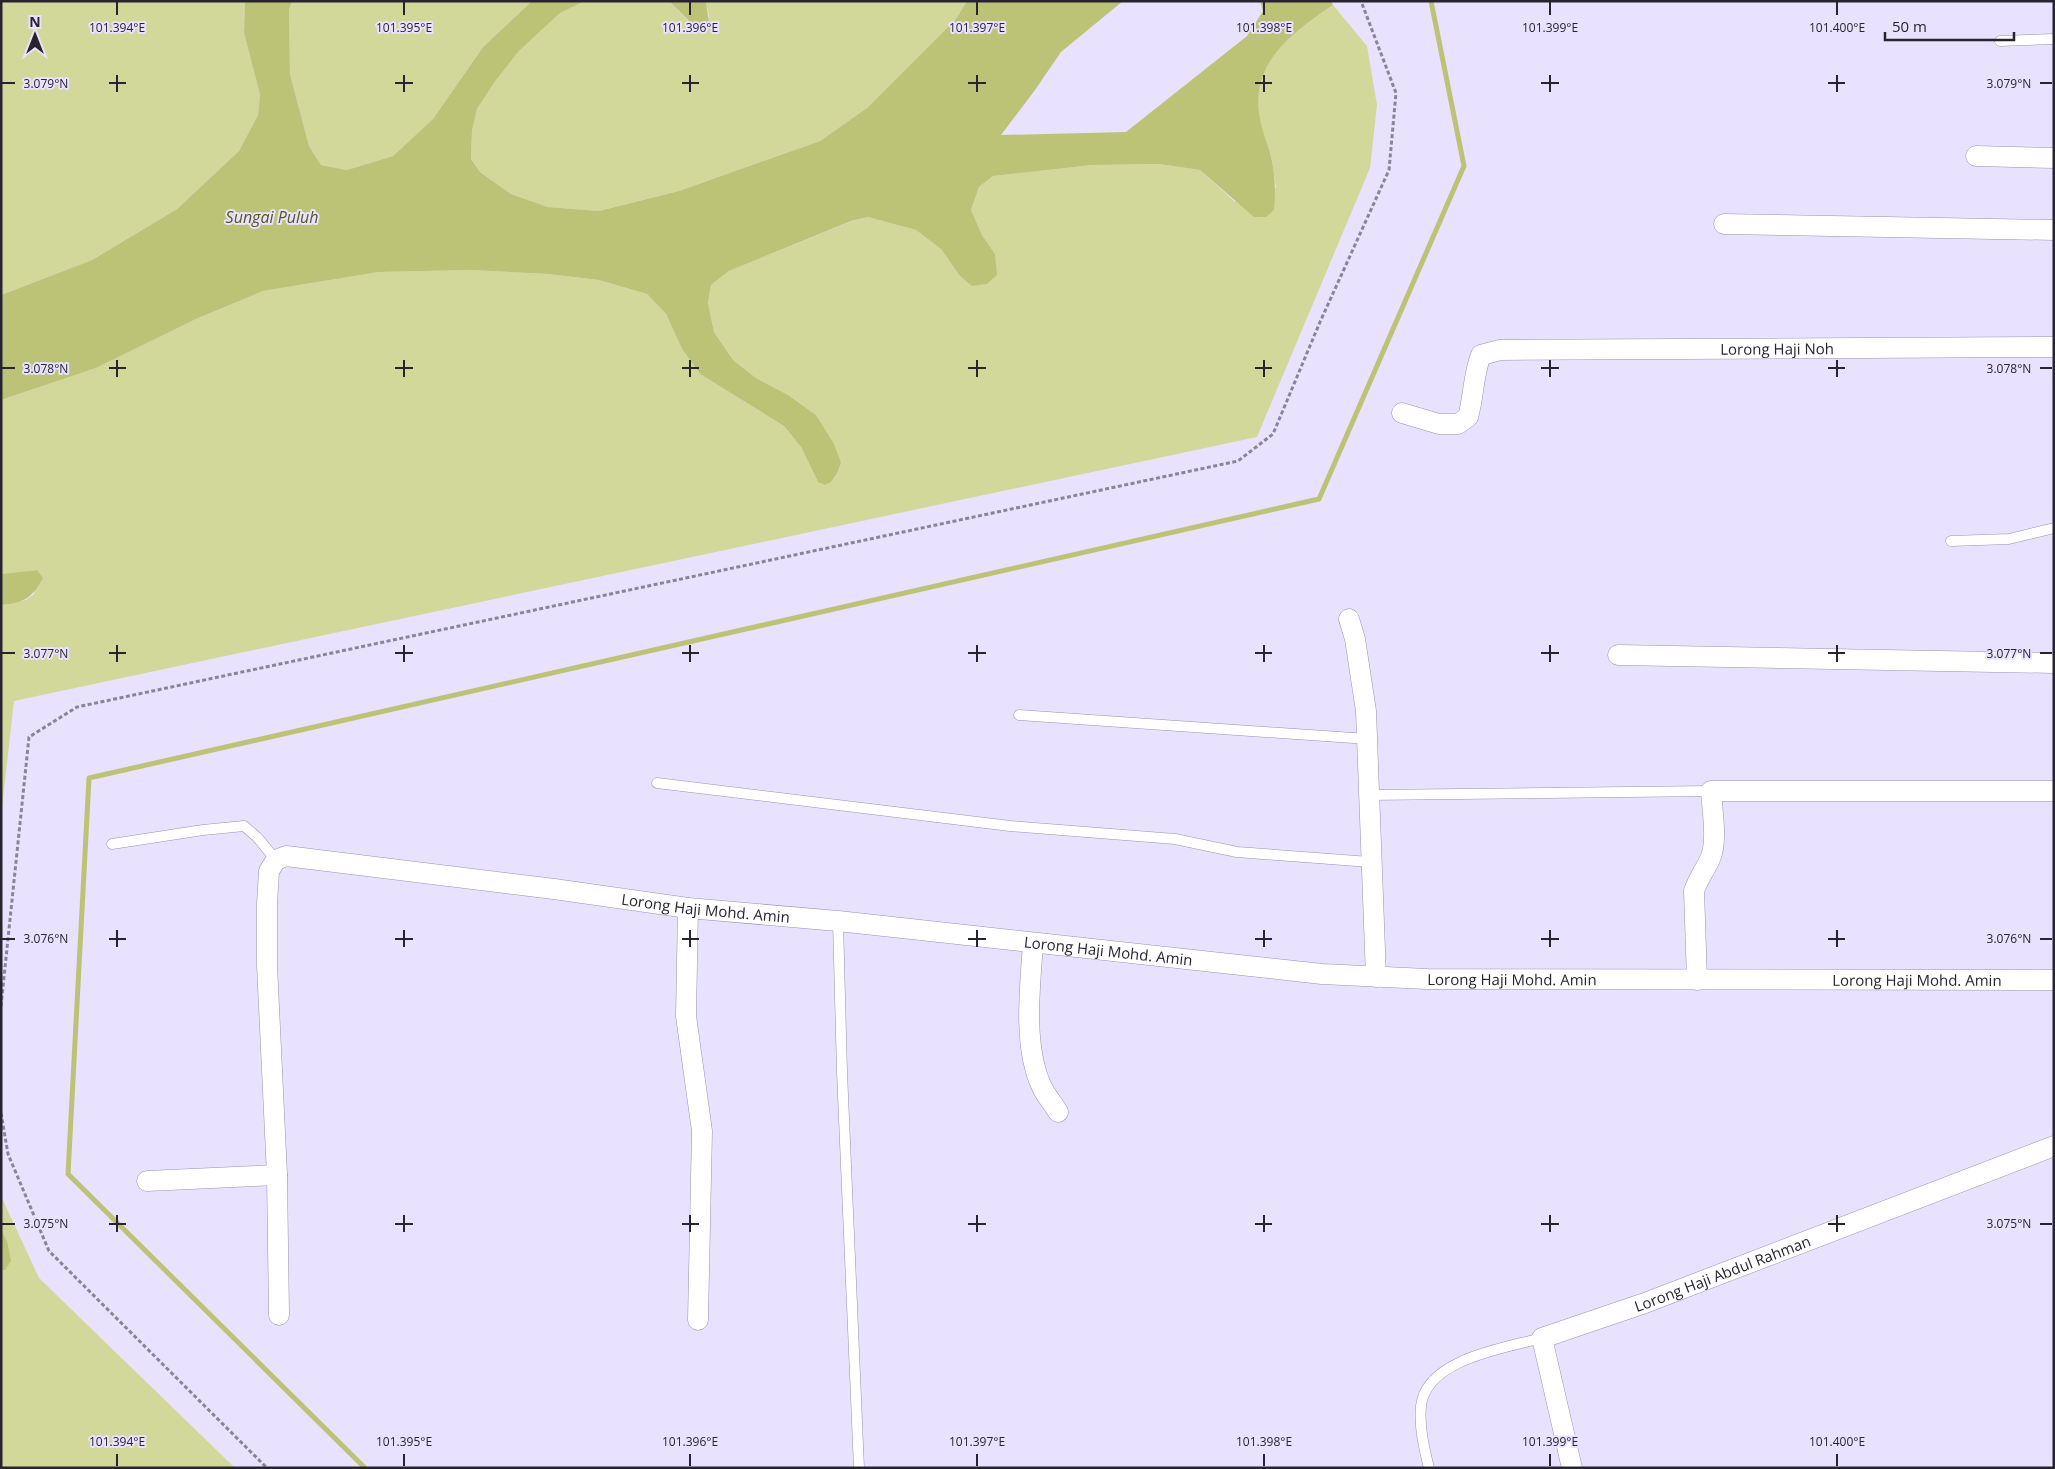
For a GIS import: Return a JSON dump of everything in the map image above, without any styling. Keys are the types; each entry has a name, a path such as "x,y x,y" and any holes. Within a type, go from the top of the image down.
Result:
{"street":[{"path":"1976,156 2054,158"},
{"path":"1724,224 2054,230"},
{"name":"Lorong Haji Noh","path":"1402,413 1439,424 1458,424 1468,417 1472,404 1475,368 1481,355 1500,350 2054,347"},
{"path":"1349,619 1355,639 1368,739 1370,862 1376,977"},
{"path":"1618,655 2054,663"},
{"path":"1697,980 1694,891 1697,880 1711,858 1714,843 1711,791 2054,792"},
{"name":"Lorong Haji Mohd. Amin","path":"276,860 286,856 554,889 688,908 838,921 1033,944 1322,974 1376,977 1697,980 2054,980"},
{"path":"276,860 269,871 267,965 277,1175 279,1315"},
{"path":"688,908 686,1016 702,1131 698,1320"},
{"path":"1033,944 1029,1014 1034,1066 1042,1087 1058,1112"},
{"name":"Lorong Haji Abdul Rahman","path":"1542,1338 1646,1303 2054,1146"},
{"path":"147,1181 277,1175"},
{"path":"1542,1338 1572,1468"}],"lane":[{"path":"2000,41 2054,39"},
{"path":"1951,541 2009,539 2054,528"},
{"path":"1019,715 1368,739"},
{"path":"657,783 1010,826 1175,839 1237,852 1370,862"},
{"path":"1369,795 1711,791"},
{"path":"112,844 203,830 244,826 257,837 276,860"},
{"path":"838,921 842,1072 859,1468"},
{"path":"1429,1468 1422,1438 1421,1405 1430,1383 1448,1368 1475,1356 1542,1338"}],"path":[{"path":"1,1006 30,737 77,707 1238,460 1273,434 1320,322 1389,170 1396,93 1361,1"},
{"path":"1,1112 8,1154 49,1251 267,1468"}],"shaded area":[{"path":"1,1 245,1 244,33 260,95 258,115 239,151 177,209 92,260 1,295"},
{"path":"292,1 532,1 483,47 433,119 393,156 347,170 321,165 309,146 290,74 289,10"},
{"path":"585,1 669,1 690,23 709,17 706,1 967,1 956,19 867,108 820,141 679,191 599,211 548,207 511,194 480,172 471,159 472,131 477,109 494,83 519,51 560,13"},
{"path":"1333,5 1367,46 1377,105 1370,168 1257,437 14,701 1,816 1,605 26,600 34,594 37,570 1,574 1,400 96,368 196,319 263,291 379,272 472,270 548,274 599,280 647,294 666,314 682,349 700,374 784,426 801,447 818,482 831,482 837,475 841,463 816,415 788,395 756,378 733,360 714,332 708,303 711,285 729,271 852,221 868,217 916,230 941,249 959,275 972,285 987,284 996,275 995,254 982,235 971,210 979,187 993,176 1092,165 1159,164 1200,170 1235,202 1276,188 1270,151 1259,118 1258,98 1261,80 1268,64 1289,38"},
{"path":"1,1196 39,1278 235,1468 1,1468 1,1270 5,1270 7,1241 1,1229"}],"water":[{"name":"Sungai Puluh","path":"245,1 292,1 289,10 290,74 309,146 321,165 347,170 393,156 433,119 483,47 532,1 585,1 560,13 519,51 494,83 477,109 472,131 471,159 480,172 511,194 548,207 599,211 679,191 820,141 867,108 956,19 967,1 1123,1 1061,52 1001,135 1126,132 1247,36 1263,11 1260,1 1331,1 1333,5 1303,27 1277,51 1267,66 1261,82 1258,99 1260,119 1272,159 1275,188 1274,210 1266,217 1254,217 1200,170 1159,164 1092,165 993,176 979,187 971,210 982,235 995,254 997,275 987,284 972,286 959,275 941,249 916,230 868,217 851,221 729,271 711,285 708,303 714,332 733,360 756,378 788,395 816,415 834,444 841,463 837,474 831,482 825,485 818,482 801,447 784,426 700,374 682,349 666,314 647,294 599,280 548,274 472,270 379,272 263,291 196,319 96,368 1,400 1,295 92,260 177,209 239,151 258,115 260,95 244,33"},
{"path":"669,1 706,1 709,25 705,29 698,30"},
{"path":"37,570 43,578 31,595 16,603 1,605 1,574"},
{"path":"1,1229 7,1241 11,1261 5,1270 1,1270"}],"waterway":[{"path":"365,1468 68,1174 89,778 1319,499 1464,166 1431,1"}]}
